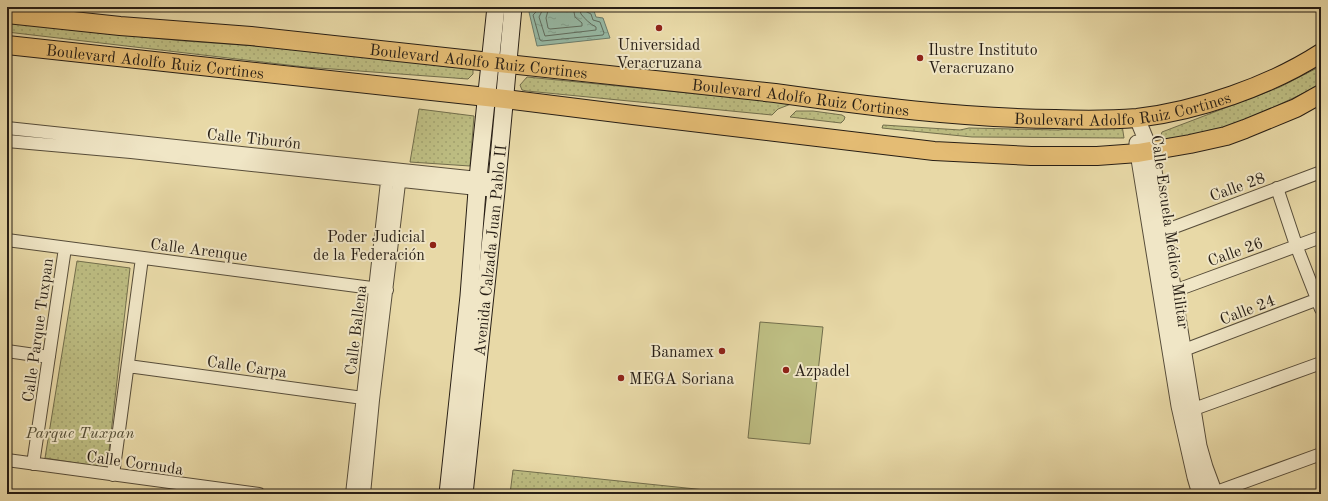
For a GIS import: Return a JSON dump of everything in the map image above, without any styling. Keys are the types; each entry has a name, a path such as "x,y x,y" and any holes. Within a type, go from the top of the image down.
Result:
{"main road":[{"name":"Avenida Calzada Juan Pablo II","path":"448,494 468,384 497,186 496,98 499,63 496,7"},
{"name":"Avenida Calzada Juan Pablo II","path":"499,63 513,7"},
{"name":"Boulevard Adolfo Ruiz Cortines","path":"7,14 120,26 238,35 767,92 966,116 1028,119 1078,120 1137,118 1180,110 1220,99 1261,84 1289,72 1321,53"},
{"name":"Boulevard Adolfo Ruiz Cortines","path":"7,45 496,98 934,150 1031,156 1097,156 1144,152 1226,136 1296,108 1321,94"},
{"name":"Avenida Calzada Juan Pablo II","path":"464,494 468,384 469,296 478,184 496,98"}],"street":[{"name":"Calle Escuela Médico Militar","path":"1137,118 1168,294 1184,350 1199,446 1210,494"},
{"name":"Calle Tiburón","path":"7,128 394,176 497,186"},
{"name":"Calle Tiburón","path":"7,141 285,163"},
{"name":"Calle Escuela Médico Militar","path":"1144,152 1164,231 1168,294 1179,406 1195,477 1210,494"},
{"name":"Calle 28","path":"1164,231 1321,172"},
{"name":"Calle Ballena","path":"364,494 373,400 381,289 394,176"},
{"path":"1277,188 1296,245 1320,302"},
{"name":"Calle 26","path":"1168,294 1296,245 1321,237"},
{"name":"Calle Arenque","path":"7,240 381,289"},
{"name":"Calle Parque Tuxpan","path":"33,464 65,248"},
{"path":"113,475 142,258"},
{"name":"Calle Ballena","path":"352,494 363,398 381,289"},
{"name":"Calle 24","path":"1184,350 1320,302"},
{"path":"7,351 49,357"},
{"path":"1194,409 1321,363"},
{"name":"Calle Carpa","path":"128,366 363,398"},
{"path":"1210,494 1321,454"},
{"name":"Calle Cornuda","path":"7,460 259,494"}],"green space":[{"path":"7,21 72,30 185,41 284,48 449,67 471,67 473,74 468,79 305,67 7,32"},
{"path":"1321,66 1321,85 1275,107 1227,126 1195,136 1164,140 1160,138 1162,132 1280,87"},
{"path":"527,77 791,104 778,109 772,115 522,90 520,85"},
{"path":"419,109 474,116 470,166 410,162"},
{"path":"796,111 813,111 842,115 845,117 841,123 790,117"},
{"path":"883,125 960,130 969,128 1058,130 1122,125 1124,138 972,137 882,128"},
{"name":"Parque Tuxpan","path":"77,261 130,268 107,468 45,458"},
{"name":"Azpadel","path":"760,322 823,327 810,444 748,438"},
{"path":"513,470 744,494 510,494"}],"water":[{"path":"536,7 587,7 588,9 594,11 596,17 603,18 610,38 537,46 529,12"}],"place":[{"name":"Universidad Veracruzana","path":"659,28"},
{"name":"Ilustre Instituto Veracruzano","path":"920,58"},
{"name":"Poder Judicial de la Federación","path":"433,245"},
{"name":"Banamex","path":"722,351"},
{"name":"Azpadel","path":"786,370"},
{"name":"MEGA Soriana","path":"621,378"}]}
